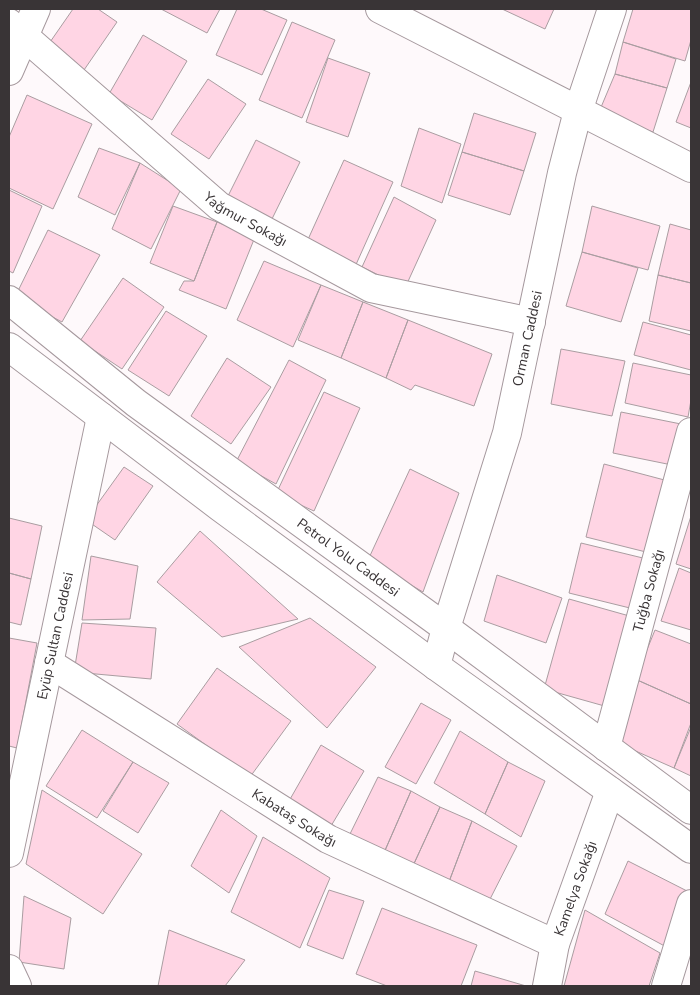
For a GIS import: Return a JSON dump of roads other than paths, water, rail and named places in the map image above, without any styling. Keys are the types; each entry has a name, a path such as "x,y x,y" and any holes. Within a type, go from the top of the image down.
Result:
{"street":[{"path":"9,72 17,29 36,9"},
{"path":"380,9 691,168"},
{"name":"Orman Caddesi","path":"436,666 446,628 508,433 562,173 578,111 612,9"},
{"name":"Yağmur Sokağı","path":"17,29 219,206 371,288 531,322"},
{"name":"Petrol Yolu Caddesi","path":"9,300 136,403 446,628 691,810"},
{"path":"9,347 101,418 436,666 691,849"},
{"name":"Eyüp Sultan Caddesi","path":"9,853 101,418"},
{"name":"Tuğba Sokağı","path":"606,747 691,432"},
{"name":"Kabataş Sokağı","path":"49,664 328,840 555,944"},
{"name":"Kamelya Sokağı","path":"547,986 555,944 610,791"},
{"path":"666,986 691,904"},
{"path":"9,969 17,986"}]}
